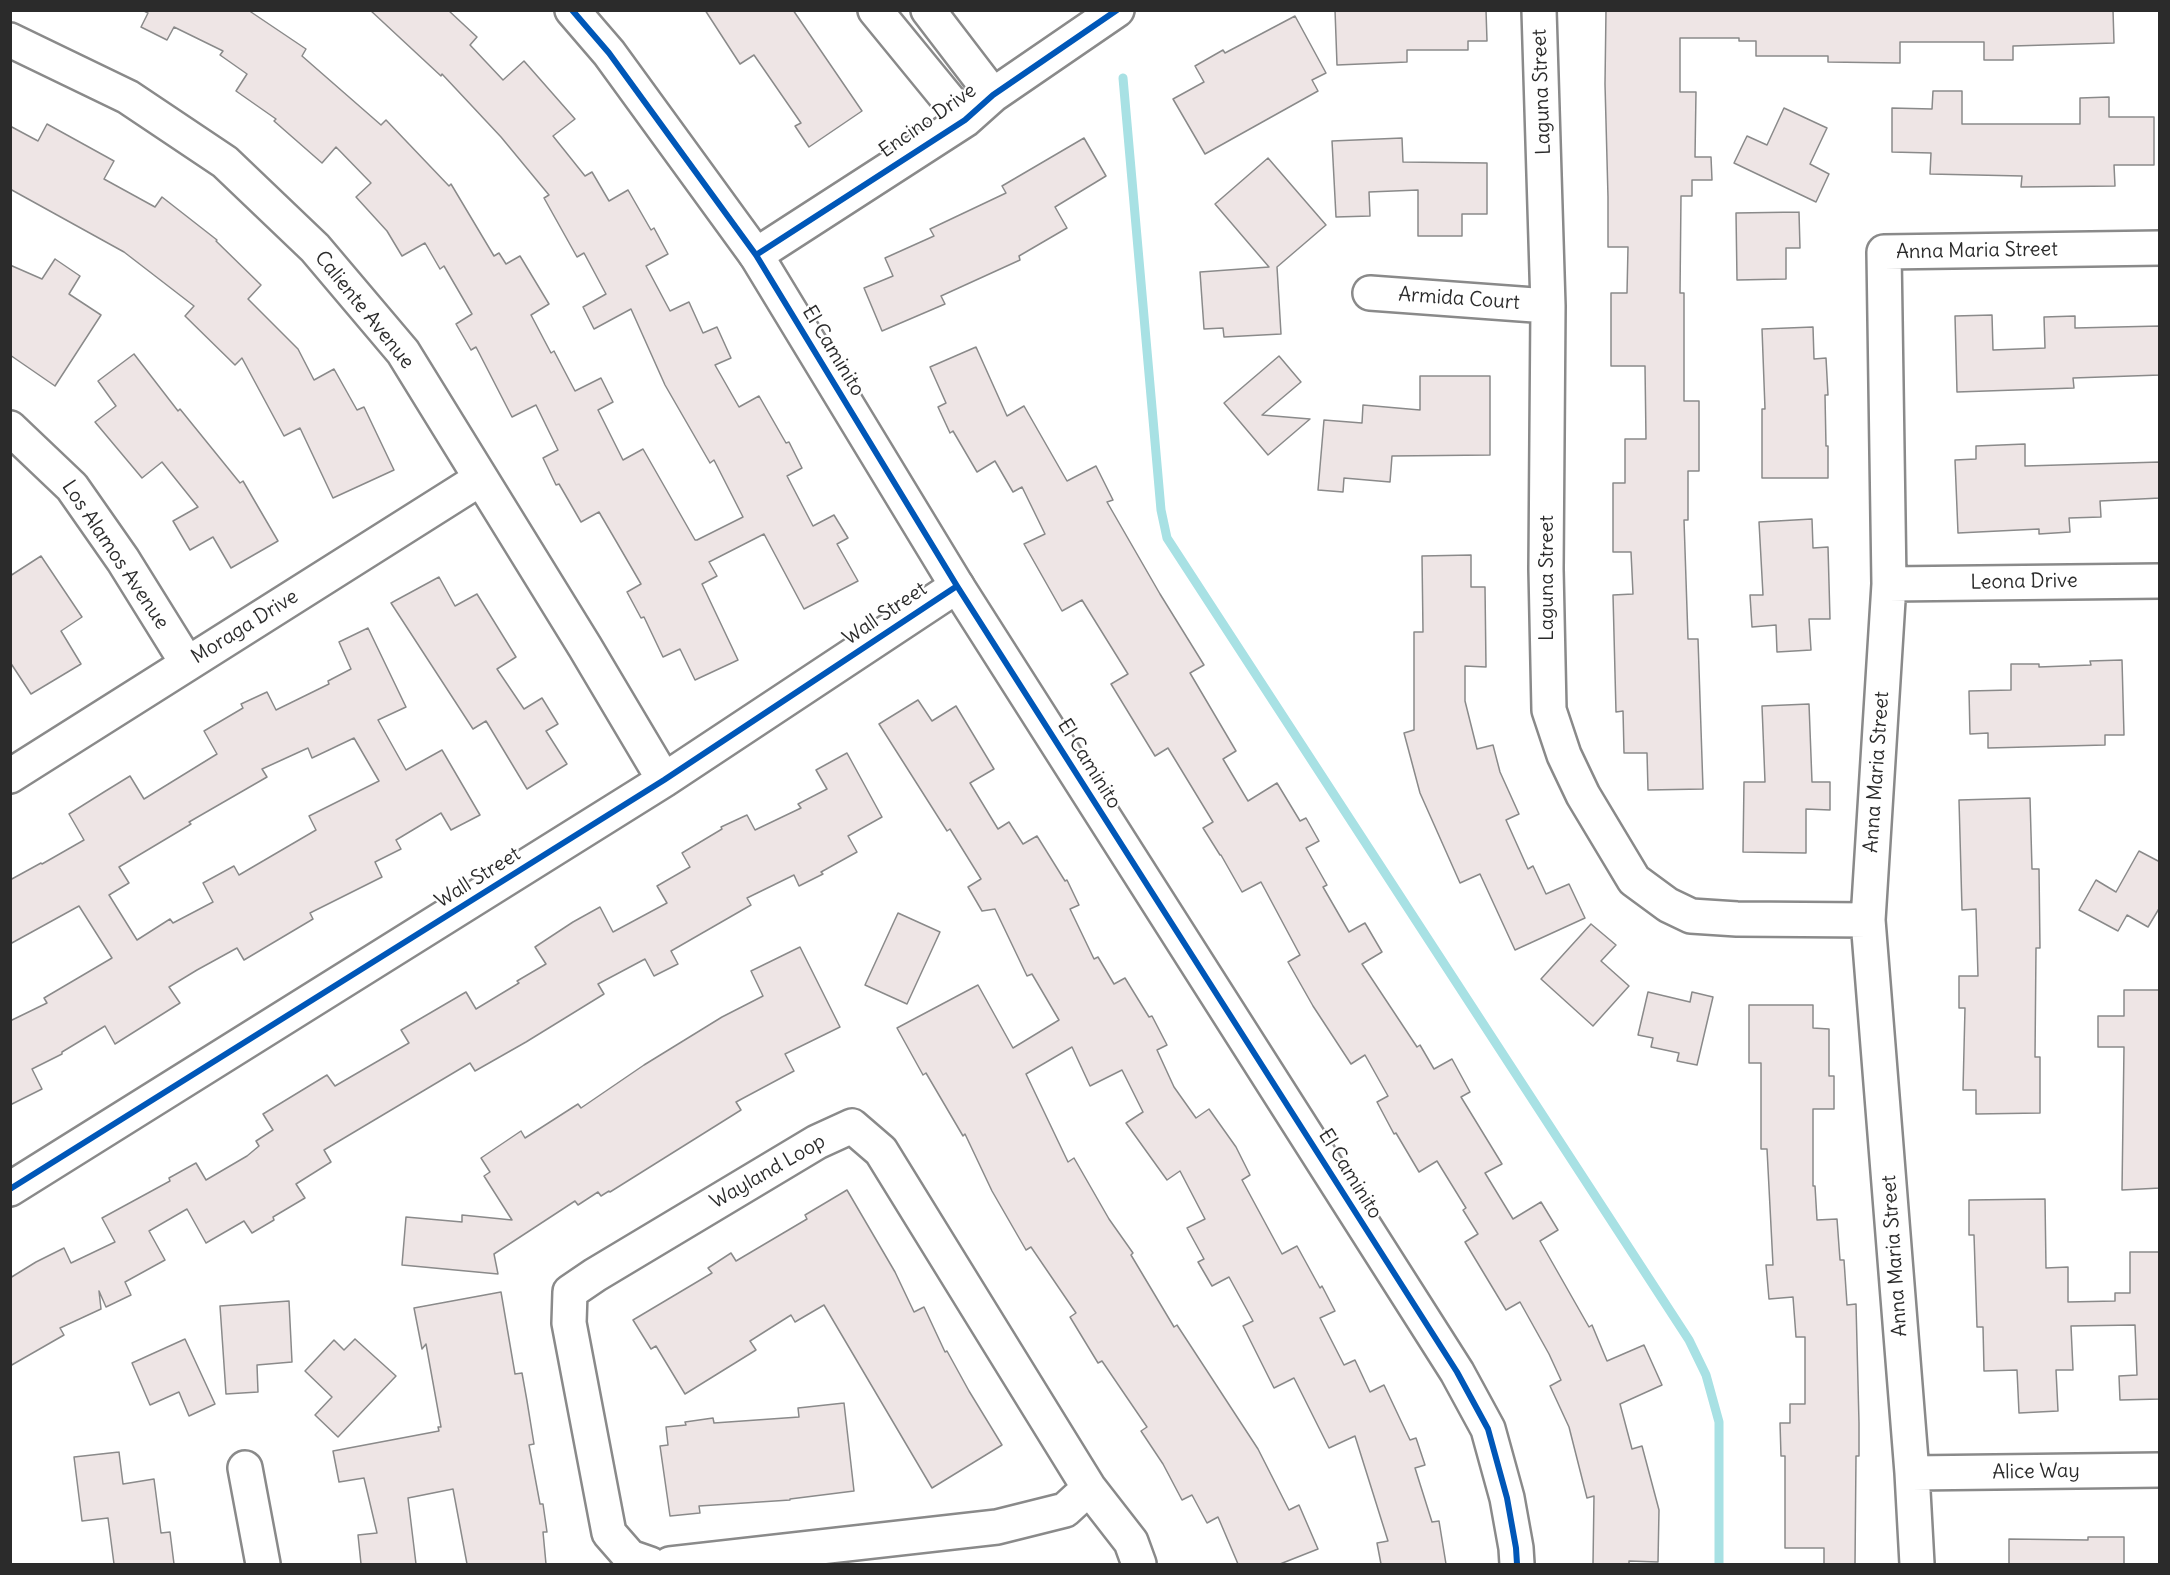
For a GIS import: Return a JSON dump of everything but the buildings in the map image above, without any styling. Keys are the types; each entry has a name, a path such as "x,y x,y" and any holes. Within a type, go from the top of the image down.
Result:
{"street":[{"name":"El Caminito","path":"572,10 609,53 756,255 957,586 1457,1372 1488,1429 1507,1498 1516,1548 1516,1564"},
{"path":"875,10 965,120"},
{"path":"928,10 993,95"},
{"name":"Encino Drive","path":"756,255 965,120 993,95 1117,10"},
{"name":"Laguna Street","path":"1539,10 1548,306 1546,569 1549,710 1564,755 1583,795 1634,880 1668,905 1690,916 1737,920 1868,920"},
{"name":"Caliente Avenue","path":"10,40 128,97 225,162 315,248 403,352 585,646 664,780"},
{"name":"Anna Maria Street","path":"1917,1564 1912,1473 1868,920 1889,584 1884,252 2160,248"},
{"name":"Armida Court","path":"1370,293 1548,306"},
{"name":"Los Alamos Avenue","path":"10,428 72,487 123,560 187,663"},
{"name":"Moraga Drive","path":"10,776 480,479"},
{"name":"Leona Drive","path":"1889,584 2160,581"},
{"name":"Wall Street","path":"10,1189 664,780 957,586"},
{"name":"Wayland Loop","path":"650,1564 630,1557 609,1533 569,1323 570,1292 817,1142 852,1126 880,1151 1089,1488 1131,1542 1139,1564"},
{"path":"244,1468 262,1564"},
{"name":"Alice Way","path":"1912,1473 2160,1470"},
{"path":"670,1564 997,1527 1065,1510 1089,1488"}],"waterway":[{"path":"1123,78 1161,510 1167,538 1689,1340 1706,1375 1719,1422 1719,1564"}],"cycle path":[{"path":"572,10 609,53 756,255 957,586 1457,1372 1488,1429 1507,1498 1517,1564"},
{"path":"756,255 965,120 993,95 1117,10"},
{"path":"10,1189 664,780 957,586"}]}
